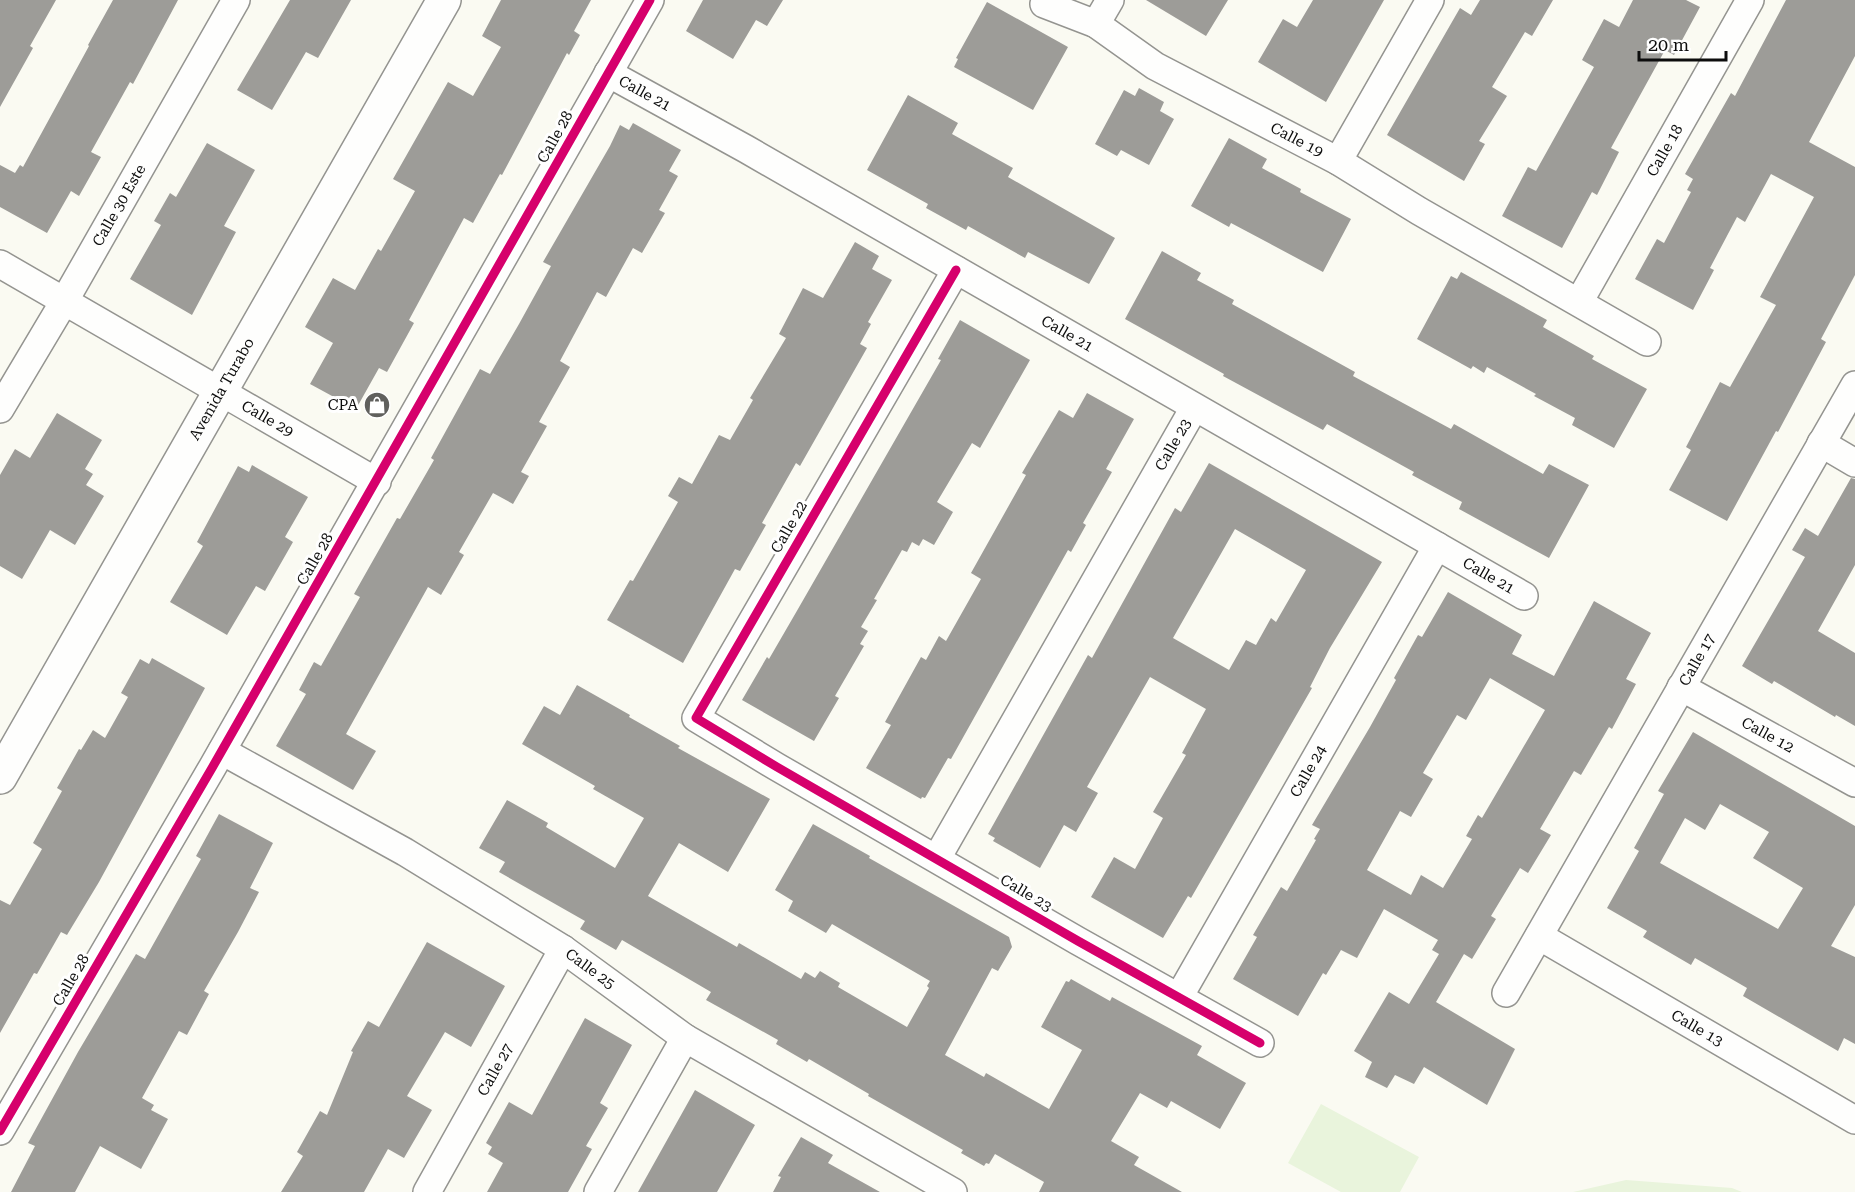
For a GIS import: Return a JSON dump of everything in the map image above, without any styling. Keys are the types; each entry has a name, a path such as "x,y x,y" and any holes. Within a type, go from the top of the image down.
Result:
{"street":[{"name":"Calle 30 Este","path":"0,409 65,300 236,0"},
{"name":"Avenida Turabo","path":"0,777 444,0"},
{"name":"Calle 28","path":"0,1131 222,751 650,0"},
{"path":"1096,24 1110,0"},
{"name":"Calle 19","path":"1044,4 1096,24 1155,66 1338,161 1430,0"},
{"name":"Calle 18","path":"1580,302 1750,0"},
{"name":"Calle 21","path":"608,74 746,149 1524,596"},
{"path":"1338,161 1419,211 1647,342"},
{"name":"Calle 29","path":"0,264 376,482"},
{"name":"Calle 22","path":"777,767 696,718 956,270"},
{"name":"Calle 17","path":"1506,993 1855,384"},
{"name":"Calle 23","path":"937,858 1194,408"},
{"path":"1821,443 1855,463"},
{"name":"Calle 24","path":"1179,997 1437,546"},
{"name":"Calle 12","path":"1681,687 1855,783"},
{"name":"Calle 25","path":"222,751 405,852 563,949 685,1038 922,1185 953,1192"},
{"name":"Calle 23","path":"777,767 1260,1043"},
{"name":"Calle 13","path":"1539,936 1855,1120"},
{"name":"Calle 27","path":"427,1192 563,949"},
{"path":"598,1192 685,1038"}],"green space":[{"path":"1321,1104 1419,1157 1400,1192 1341,1192 1288,1163"},
{"path":"1626,1180 1732,1188 1742,1192 1573,1192"}],"building":[{"path":"0,0 56,0 30,46 33,48 0,107"},
{"path":"113,0 178,0 133,84 130,82 91,152 101,157 79,196 71,191 47,233 0,207 0,165 15,173 20,165 23,167"},
{"path":"290,0 351,0 318,58 306,52 272,110 237,90"},
{"path":"501,0 591,0 574,31 580,35 569,55 567,53 502,175 500,174 473,223 464,218 409,320 414,323 387,372 379,368 356,409 310,384 333,343 305,327 333,278 355,290 378,249 381,251 415,191 393,179 448,82 473,96 501,47 482,36"},
{"path":"703,0 783,0 767,26 756,20 733,59 686,31"},
{"path":"1146,0 1228,0 1206,36"},
{"path":"1313,0 1384,0 1326,102 1258,62 1283,19 1297,27"},
{"path":"1480,0 1553,0 1532,36 1525,32 1492,87 1507,96 1479,141 1485,144 1464,181 1387,135 1460,8 1471,15"},
{"path":"1633,0 1686,0 1700,7 1674,55 1665,50 1611,148 1619,152 1597,195 1592,192 1562,248 1502,216 1528,167 1536,171 1594,67 1582,60 1604,19 1619,27"},
{"path":"1786,0 1855,0 1855,56 1809,142 1855,167 1855,275 1821,339 1826,342 1727,521 1669,490 1691,450 1686,447 1720,382 1730,387 1776,305 1760,297 1814,197 1771,174 1745,222 1737,217 1710,268 1714,270 1693,310 1635,279 1657,239 1664,243 1691,192 1687,190 1693,179 1685,174 1731,93 1735,96"},
{"path":"987,2 1068,47 1033,110 954,67 958,59 956,58"},
{"path":"1139,88 1164,102 1160,111 1174,119 1149,165 1121,150 1117,156 1095,144 1124,90 1135,96"},
{"path":"908,95 958,123 952,134 1013,168 1008,177 1115,238 1089,284 1028,252 1025,258 968,226 966,230 926,208 928,204 867,170"},
{"path":"633,123 681,150 669,171 678,176 659,210 665,213 642,253 633,248 606,297 597,292 560,361 570,367 539,422 547,426 521,472 529,476 513,504 493,493 459,552 464,555 441,595 428,587 346,734 376,751 353,790 276,746 306,694 299,690 314,662 321,666 360,597 354,594 397,518 400,519 434,460 431,458 480,369 490,374 519,324 551,266 543,262 620,125 629,130"},
{"path":"1229,138 1267,159 1262,168 1301,189 1300,192 1351,219 1323,272 1231,223 1229,227 1191,206"},
{"path":"207,143 255,170 224,226 236,232 192,315 130,279 161,225 154,221 170,193 176,197"},
{"path":"855,242 879,256 872,269 892,280 868,322 871,324 860,344 867,348 800,466 796,463 762,523 766,525 740,571 735,569 683,663 607,620 630,580 633,581 678,502 668,496 679,477 692,484 719,435 730,440 753,400 750,398 786,338 779,334 803,288 823,298"},
{"path":"1162,251 1201,273 1197,280 1234,300 1232,304 1355,372 1353,376 1451,429 1454,424 1543,474 1549,464 1589,485 1549,558 1459,509 1462,502 1412,475 1414,472 1327,424 1323,430 1125,319"},
{"path":"1461,272 1547,320 1543,327 1594,356 1592,359 1647,389 1614,448 1572,425 1575,418 1534,396 1536,394 1487,367 1484,373 1473,366 1471,369 1417,339 1451,276 1457,279"},
{"path":"960,320 1030,360 980,448 972,443 937,502 953,512 934,545 923,539 919,546 912,542 907,552 902,550 874,599 877,600 861,627 868,631 860,644 864,646 835,696 839,698 814,741 742,700 767,657 769,659 941,360 938,359"},
{"path":"1087,393 1134,419 1106,469 1112,472 1083,523 1086,525 1071,552 1068,550 951,759 948,758 925,798 921,799 866,768 891,725 885,722 921,657 926,660 939,636 946,641 981,579 971,573 1026,475 1022,473 1059,410 1073,418"},
{"path":"57,413 102,440 85,469 93,474 86,485 104,496 75,545 50,530 22,579 0,566 0,475 15,449 30,458"},
{"path":"1209,463 1382,562 1330,648 1310,687 1312,688 1191,898 1188,896 1163,938 1091,897 1114,857 1135,869 1163,818 1153,812 1186,755 1182,753 1206,709 1150,677 1087,787 1098,793 1076,832 1064,825 1040,868 993,841 995,838 988,834 1088,655 1092,658 1175,508 1181,512","holes":["1235,529 1306,570 1276,622 1271,618 1256,645 1246,640 1229,670 1173,638"]},
{"path":"252,465 308,497 285,537 293,542 265,591 256,586 227,635 170,602 203,546 197,542 238,466 249,472"},
{"path":"1851,478 1855,479 1855,565 1818,631 1855,653 1855,726 1836,715 1835,717 1774,681 1772,684 1742,666 1805,557 1792,550 1805,528 1818,536"},
{"path":"1448,592 1522,635 1512,654 1554,676 1594,601 1651,633 1626,679 1636,684 1612,729 1609,727 1581,775 1574,771 1540,829 1551,835 1528,873 1520,868 1491,916 1496,919 1472,959 1464,954 1436,1002 1515,1049 1487,1105 1424,1067 1414,1084 1395,1075 1387,1088 1365,1077 1372,1062 1354,1051 1389,992 1409,1004 1439,954 1432,950 1438,940 1384,909 1357,958 1341,950 1326,975 1323,973 1298,1016 1233,979 1257,937 1253,935 1281,887 1287,891 1316,840 1314,839 1320,829 1312,825 1370,727 1418,635 1422,637","holes":["1490,678 1545,710 1482,818 1478,815 1466,836 1472,839 1443,888 1421,875 1411,895 1367,870 1400,811 1411,817 1433,779 1423,773 1457,715 1466,720"]},
{"path":"152,658 205,688 99,882 67,935 61,932 37,974 34,973 0,1033 0,900 10,905 42,849 33,843 62,791 57,788 79,749 81,750 93,730 105,738 128,697 121,693 140,659 149,664"},
{"path":"577,685 680,746 678,748 770,799 728,872 679,843 648,896 737,947 739,943 801,979 805,972 815,978 820,971 840,983 838,987 907,1027 929,988 927,986 930,981 832,924 826,933 788,911 793,901 775,890 813,824 1009,937 1012,947 998,971 992,968 945,1055 984,1077 986,1073 1049,1109 1082,1050 1041,1027 1066,981 1069,982 1071,979 1110,1001 1112,997 1202,1046 1197,1055 1246,1083 1220,1129 1171,1101 1167,1108 1140,1093 1111,1141 1139,1157 1134,1165 1182,1192 1039,1192 1044,1182 995,1154 989,1164 986,1163 984,1166 961,1153 963,1150 868,1096 869,1094 809,1059 807,1062 776,1044 778,1040 706,1000 711,992 622,940 616,950 580,929 585,921 499,872 505,862 479,848 507,800 548,823 546,827 615,868 644,818 593,789 595,786 522,744 544,706 560,715"},
{"path":"1693,732 1855,826 1855,905 1831,946 1855,957 1855,1044 1844,1038 1838,1051 1743,996 1747,988 1695,958 1691,965 1643,937 1647,931 1607,908 1639,851 1634,848 1664,794 1658,791","holes":["1720,804 1769,832 1753,858 1803,888 1778,929 1660,863 1685,818 1705,830"]},
{"path":"219,814 273,843 250,888 259,892 204,991 209,994 187,1035 179,1031 142,1098 154,1105 151,1110 168,1119 141,1169 100,1146 75,1192 11,1192 35,1146 28,1143 78,1052 136,954 145,959 201,859 196,856"},
{"path":"427,942 505,986 471,1047 445,1032 407,1096 432,1110 404,1158 388,1149 364,1192 281,1192 303,1156 297,1152 320,1111 327,1115 353,1052 351,1051 368,1021 379,1027"},
{"path":"585,1018 632,1045 600,1103 608,1108 586,1146 592,1149 568,1192 487,1192 503,1163 488,1154 492,1147 486,1143 509,1102 532,1115"},
{"path":"695,1090 755,1125 717,1192 638,1192"},
{"path":"801,1137 833,1155 828,1163 880,1192 773,1192 781,1177 778,1176"}],"cycle path":[{"path":"0,1131 212,768 650,0"},
{"path":"956,270 696,718 1078,941 1260,1043"}],"place":[{"name":"CPA","path":"377,405"}]}
